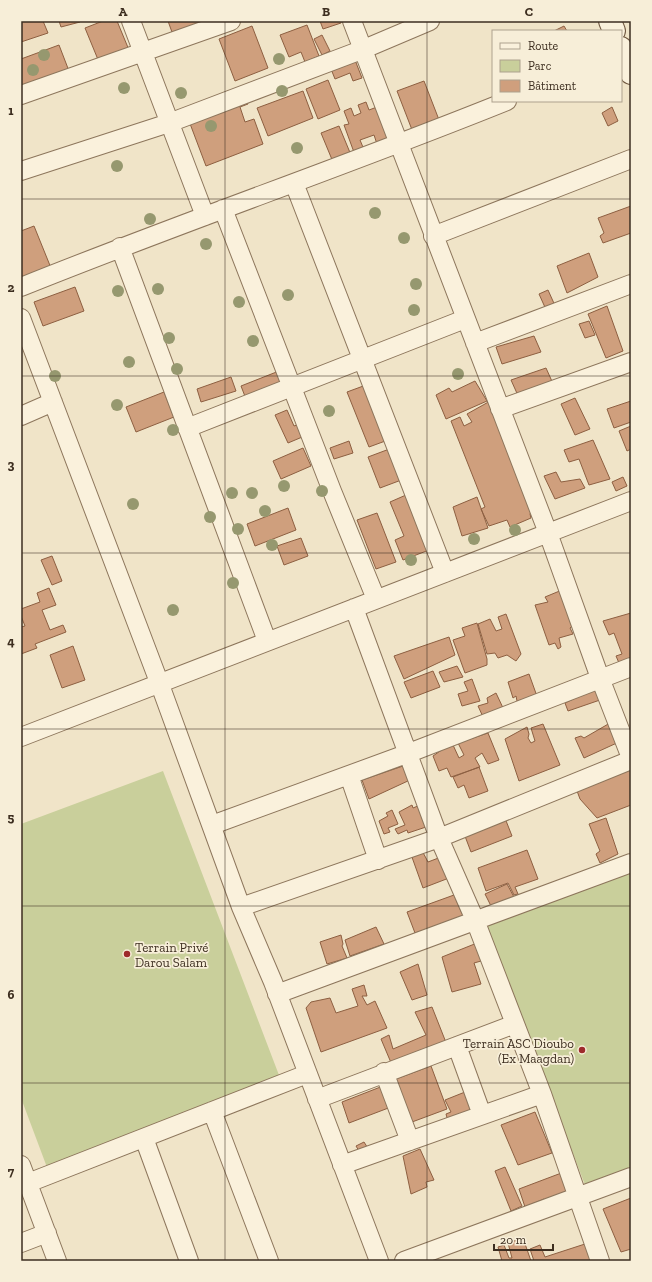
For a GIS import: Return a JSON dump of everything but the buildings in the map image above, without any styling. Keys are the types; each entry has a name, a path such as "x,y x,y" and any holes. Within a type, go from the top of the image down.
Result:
{"street":[{"path":"131,21 205,216"},
{"path":"21,94 143,53 231,21"},
{"path":"241,908 439,838 631,759 548,533 398,145 364,49 352,21"},
{"path":"21,171 170,123 364,49 430,21"},
{"path":"21,287 120,247 398,145 505,102"},
{"path":"433,236 631,159"},
{"path":"294,183 445,573"},
{"path":"223,209 376,599"},
{"path":"120,247 267,641"},
{"path":"475,342 631,284"},
{"path":"21,318 159,682 241,908 277,994 379,1261"},
{"path":"187,428 465,319"},
{"path":"500,409 631,362"},
{"path":"21,416 53,402"},
{"path":"22,733 354,608 631,501"},
{"path":"354,608 409,753 439,838 475,920 542,1094 600,1261"},
{"path":"212,826 409,753 631,667"},
{"path":"349,775 378,860"},
{"path":"277,994 631,863"},
{"path":"317,1099 384,1072 514,1024"},
{"path":"457,1046 482,1115"},
{"path":"384,1072 410,1140"},
{"path":"28,1183 307,1074"},
{"path":"342,1165 542,1094"},
{"path":"212,1111 269,1261"},
{"path":"144,1138 189,1261"},
{"path":"21,1165 57,1261"},
{"path":"404,1261 631,1177"},
{"path":"21,1243 47,1233"}],"green space":[{"name":"Terrain Privé Darou Salam","path":"163,771 282,1083 48,1170 21,1098 21,824"},
{"name":"Terrain ASC Dioubo (Ex Maagdan)","path":"631,871 631,1173 587,1190 485,926"}],"place":[{"name":"Terrain Privé Darou Salam","path":"127,954"},
{"name":"Terrain ASC Dioubo (Ex Maagdan)","path":"582,1050"}]}
